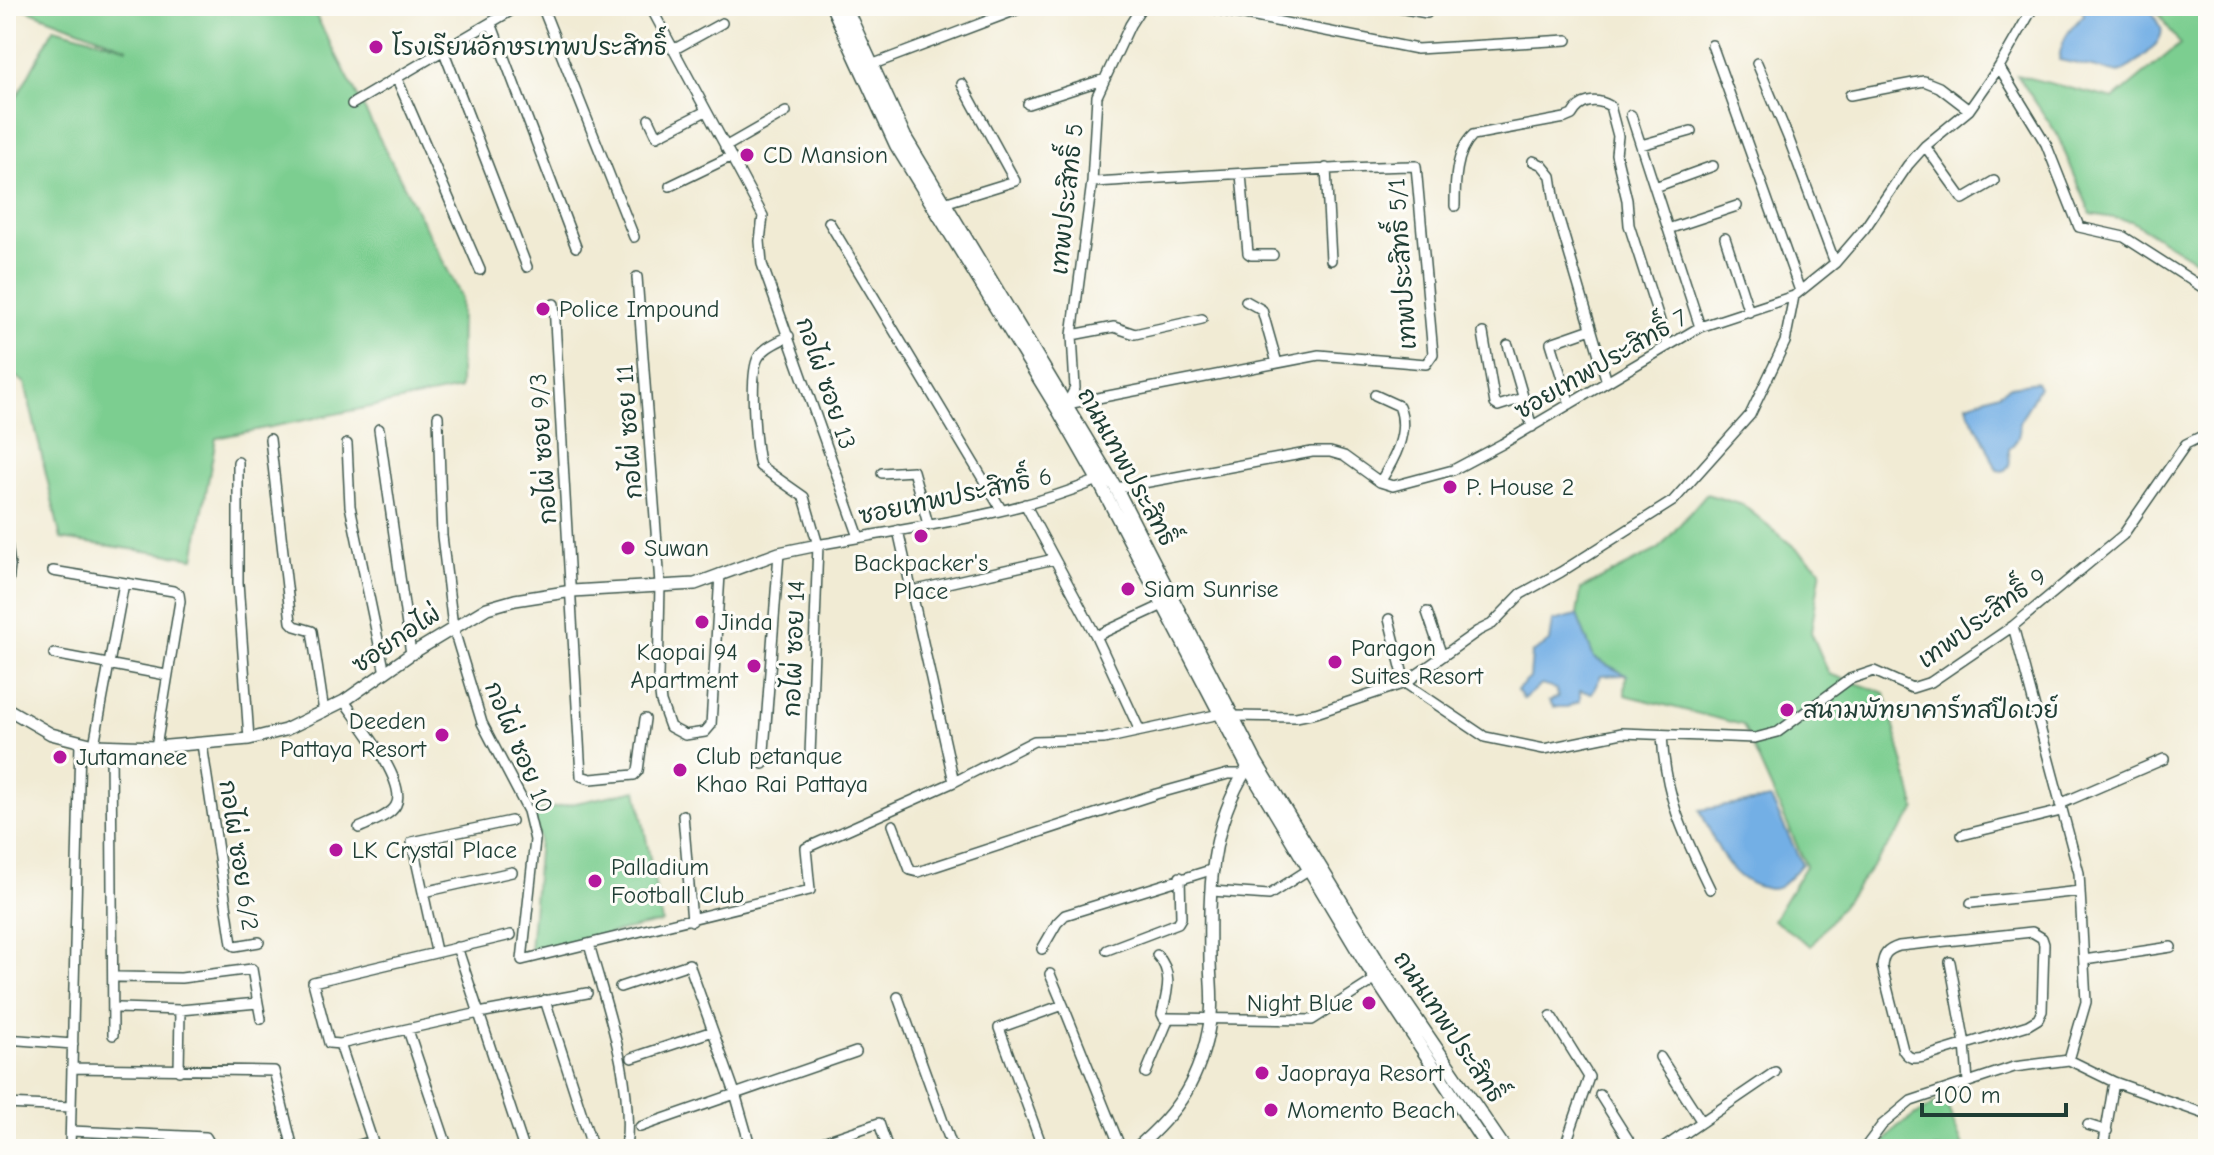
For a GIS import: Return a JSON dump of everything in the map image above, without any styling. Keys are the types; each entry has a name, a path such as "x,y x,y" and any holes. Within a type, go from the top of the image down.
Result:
{"main road":[{"name":"ถนนเทพประสิทธิ์","path":"832,6 896,145 1057,408 1226,715"},
{"name":"ถนนเทพประสิทธิ์","path":"845,6 905,137 1116,488 1249,767 1376,979 1488,1149"},
{"path":"1098,480 1116,488"},
{"name":"ถนนเทพประสิทธิ์","path":"1249,767 1505,1149"}],"street":[{"path":"352,104 519,6"},
{"path":"542,6 634,237"},
{"name":"กอไผ่ ซอย 13","path":"650,6 763,216 760,241 762,264 859,537"},
{"path":"871,65 1027,6"},
{"name":"เทพประสิทธิ์ 5","path":"1067,404 1075,388 1072,335 1092,182 1097,96 1142,6"},
{"path":"1200,6 1417,49 1567,40"},
{"path":"1388,6 1427,13"},
{"name":"ซอยเทพประสิทธิ์ 7","path":"1380,482 1393,486 1453,470 1700,327 1797,293 1835,263 1865,228 1908,165 1925,146 1969,110 1999,67 2034,6"},
{"path":"491,23 576,247"},
{"path":"673,50 722,23"},
{"path":"626,1149 628,1135 622,1068 589,944 810,890 806,848 954,782 1034,741 1104,739 1226,715 1296,717 1405,683 1492,624 1521,594 1673,501 1750,415 1785,342 1797,293 1712,45"},
{"path":"444,52 527,267"},
{"path":"1757,63 1835,263"},
{"path":"1999,67 2046,144 2079,227 2124,237 2208,291"},
{"path":"397,79 480,270"},
{"path":"1028,104 1105,79"},
{"path":"1850,95 1924,81 1939,87 1969,110"},
{"path":"944,203 1015,181 962,84"},
{"path":"1455,206 1455,178 1464,149 1473,135 1565,118 1588,101 1602,101 1610,106 1618,136 1616,154 1627,200 1629,225 1668,346"},
{"path":"649,119 657,136 706,111"},
{"path":"725,147 786,112"},
{"path":"1631,115 1700,327"},
{"path":"1641,145 1691,131"},
{"path":"1925,146 1963,199 1994,181"},
{"path":"670,186 730,157"},
{"path":"1533,161 1542,165 1551,176 1556,209 1607,382"},
{"name":"เทพประสิทธิ์ 5/1","path":"1067,404 1319,355 1426,364 1433,354 1416,166 1283,169 1092,182"},
{"path":"1655,187 1713,166"},
{"path":"1326,168 1331,260"},
{"path":"1241,174 1248,253 1273,255"},
{"path":"1668,229 1737,206"},
{"path":"829,222 1001,509"},
{"path":"1725,238 1749,312"},
{"name":"กอไผ่ ซอย 11","path":"637,277 660,584 658,678 670,727 685,735 705,732 711,725 720,574"},
{"path":"1246,301 1262,310 1277,363"},
{"name":"กอไผ่ ซอย 9/3","path":"554,304 581,776 591,779 634,775 638,771 645,719"},
{"path":"1072,335 1114,327 1135,334 1202,319"},
{"path":"1570,404 1551,343 1591,329"},
{"path":"1483,333 1495,404 1498,406 1523,398"},
{"name":"กอไผ่ ซอย 14","path":"789,336 763,350 756,363 754,402 759,461 765,470 804,497 809,505 818,545 810,755"},
{"path":"1508,345 1532,427"},
{"path":"1116,488 1259,460 1321,452 1344,456 1380,482 1400,443 1403,423 1399,406 1375,395"},
{"path":"438,416 440,511 453,627"},
{"path":"379,429 411,654"},
{"name":"เทพประสิทธิ์ 9","path":"1405,683 1485,737 1544,749 1622,733 1755,738 1778,732 1850,679 1874,671 1912,688 1931,682 2013,626 2123,535 2186,444 2208,433"},
{"path":"270,439 291,622 312,631 324,712"},
{"path":"347,444 350,506 385,673"},
{"path":"238,462 238,582 249,739"},
{"path":"882,473 913,471 928,524"},
{"name":"ซอยเทพประสิทธิ์ 6","path":"818,545 1025,504 1064,494 1098,480"},
{"path":"1025,504 1096,636 1140,731"},
{"path":"898,530 954,782"},
{"path":"6,536 10,566 6,600"},
{"name":"ซอยกอไผ่","path":"6,708 51,734 94,745 156,747 249,739 285,730 344,701 411,654 487,608 572,591 695,584 779,553 818,545"},
{"path":"763,764 779,553"},
{"path":"912,591 1054,559"},
{"path":"53,571 179,594 156,747"},
{"path":"94,745 124,583"},
{"path":"1096,636 1163,605"},
{"path":"1427,612 1442,656"},
{"path":"1389,619 1405,683"},
{"path":"2013,626 2079,873 2086,1002 2069,1060"},
{"name":"กอไผ่ ซอย 10","path":"453,627 482,723 528,811 535,840 522,960 589,944"},
{"path":"54,654 166,675"},
{"path":"344,701 376,745 398,795 397,805 391,811 359,828"},
{"path":"1662,735 1671,803 1710,889"},
{"path":"70,1149 80,743"},
{"name":"กอไผ่ ซอย 6/2","path":"202,744 232,944 259,942"},
{"path":"111,745 113,1035"},
{"path":"1962,835 2060,808 2164,759"},
{"path":"893,825 910,870 918,872 1249,767"},
{"path":"1135,1149 1163,1125 1184,1098 1211,1020 1210,922 1216,839 1232,793 1249,767"},
{"path":"683,815 692,921"},
{"path":"436,951 412,842 511,821"},
{"path":"1042,949 1065,915 1214,869"},
{"path":"1212,891 1269,895 1308,870"},
{"path":"424,892 512,872"},
{"path":"1107,950 1178,923 1181,918 1180,877"},
{"path":"1971,903 2080,891"},
{"path":"2032,932 2038,934 2044,944 2041,1015 2028,1025 1965,1044 1924,1057 1908,1057 1903,1050 1882,967 1883,957 1889,949 1899,946 2032,932"},
{"path":"511,935 313,982 329,1043 340,1044 587,993"},
{"path":"457,947 524,1149"},
{"path":"2084,960 2171,947"},
{"path":"1157,955 1163,961 1168,978 1164,1018 1312,1020 1376,979"},
{"path":"1950,962 1965,1044 1968,1082"},
{"path":"620,987 689,964 735,1093 751,1149"},
{"path":"118,977 181,978 252,969 261,1019"},
{"path":"1050,974 1121,1149"},
{"path":"898,997 953,1149"},
{"path":"545,1000 593,1149"},
{"path":"119,1008 180,1010 258,1003"},
{"path":"1043,1149 999,1028 1063,1005"},
{"path":"179,1071 180,1010"},
{"path":"1551,1016 1589,1077 1564,1149"},
{"path":"1146,1073 1169,1018"},
{"path":"408,1030 448,1149"},
{"path":"632,1058 713,1031"},
{"path":"6,1039 73,1044"},
{"path":"340,1044 374,1145 347,1149"},
{"path":"640,1127 856,1052"},
{"path":"1660,1057 1702,1122"},
{"path":"1864,1149 1882,1125 1911,1101 2014,1067 2069,1060 2114,1082 2208,1115"},
{"path":"72,1068 274,1071 293,1149"},
{"path":"1662,1149 1775,1072"},
{"path":"2103,1149 2114,1082"},
{"path":"1600,1095 1634,1149"},
{"path":"6,1104 71,1107"},
{"path":"802,1149 879,1123 888,1149"},
{"path":"2088,1125 2107,1131"},
{"path":"71,1131 206,1137 213,1149"}],"green space":[{"path":"17,6 311,6 461,296 460,389 216,438 194,558 61,539 25,383 6,370 6,117 54,28 128,48"},
{"path":"2153,6 2208,6 2208,268 2131,221 2091,214 2057,134 2017,75 2114,99 2180,44"},
{"name":"สนามพัทยาคาร์ทสปีดเวย์","path":"1706,494 1743,505 1821,569 1811,632 1829,674 1885,693 1916,810 1811,946 1773,920 1806,866 1743,725 1625,695 1626,675 1594,658 1577,615 1581,589 1659,549"},
{"name":"Palladium Football Club","path":"637,790 662,922 530,951 539,839 533,812"},
{"path":"1944,1098 1964,1149 1878,1149 1897,1127"}],"water":[{"path":"2081,6 2147,6 2159,22 2161,34 2153,48 2119,73 2059,60 2067,35 2084,15"},
{"path":"2036,382 2039,387 2019,423 2018,438 2009,449 2008,466 2003,471 1997,470 1967,404 2011,386"},
{"path":"1577,615 1594,658 1626,675 1601,676 1592,693 1580,691 1580,701 1567,707 1554,707 1549,701 1558,697 1556,689 1541,685 1524,699 1517,690 1530,678 1532,653 1550,642 1553,621"},
{"path":"1771,799 1802,864 1782,885 1770,889 1749,883 1730,867 1700,810"},
{"path":"88,1140 200,1144 200,1149 79,1149 80,1144 87,1145"}],"place":[{"name":"โรงเรียนอักษรเทพประสิทธิ์","path":"376,47"},
{"name":"CD Mansion","path":"747,155"},
{"name":"Police Impound","path":"543,309"},
{"name":"P. House 2","path":"1450,487"},
{"name":"Backpacker's Place","path":"921,536"},
{"name":"Suwan","path":"628,548"},
{"name":"Siam Sunrise","path":"1128,589"},
{"name":"Jinda","path":"702,622"},
{"name":"Paragon Suites Resort","path":"1335,662"},
{"name":"Kaopai 94 Apartment","path":"754,666"},
{"name":"สนามพัทยาคาร์ทสปีดเวย์","path":"1787,710"},
{"name":"Deeden Pattaya Resort","path":"442,735"},
{"name":"Jutamanee","path":"60,757"},
{"name":"Club petanque Khao Rai Pattaya","path":"680,770"},
{"name":"LK Crystal Place","path":"336,850"},
{"name":"Palladium Football Club","path":"595,881"},
{"name":"Night Blue","path":"1369,1003"},
{"name":"Jaopraya Resort","path":"1262,1073"},
{"name":"Momento Beach","path":"1271,1110"}]}
